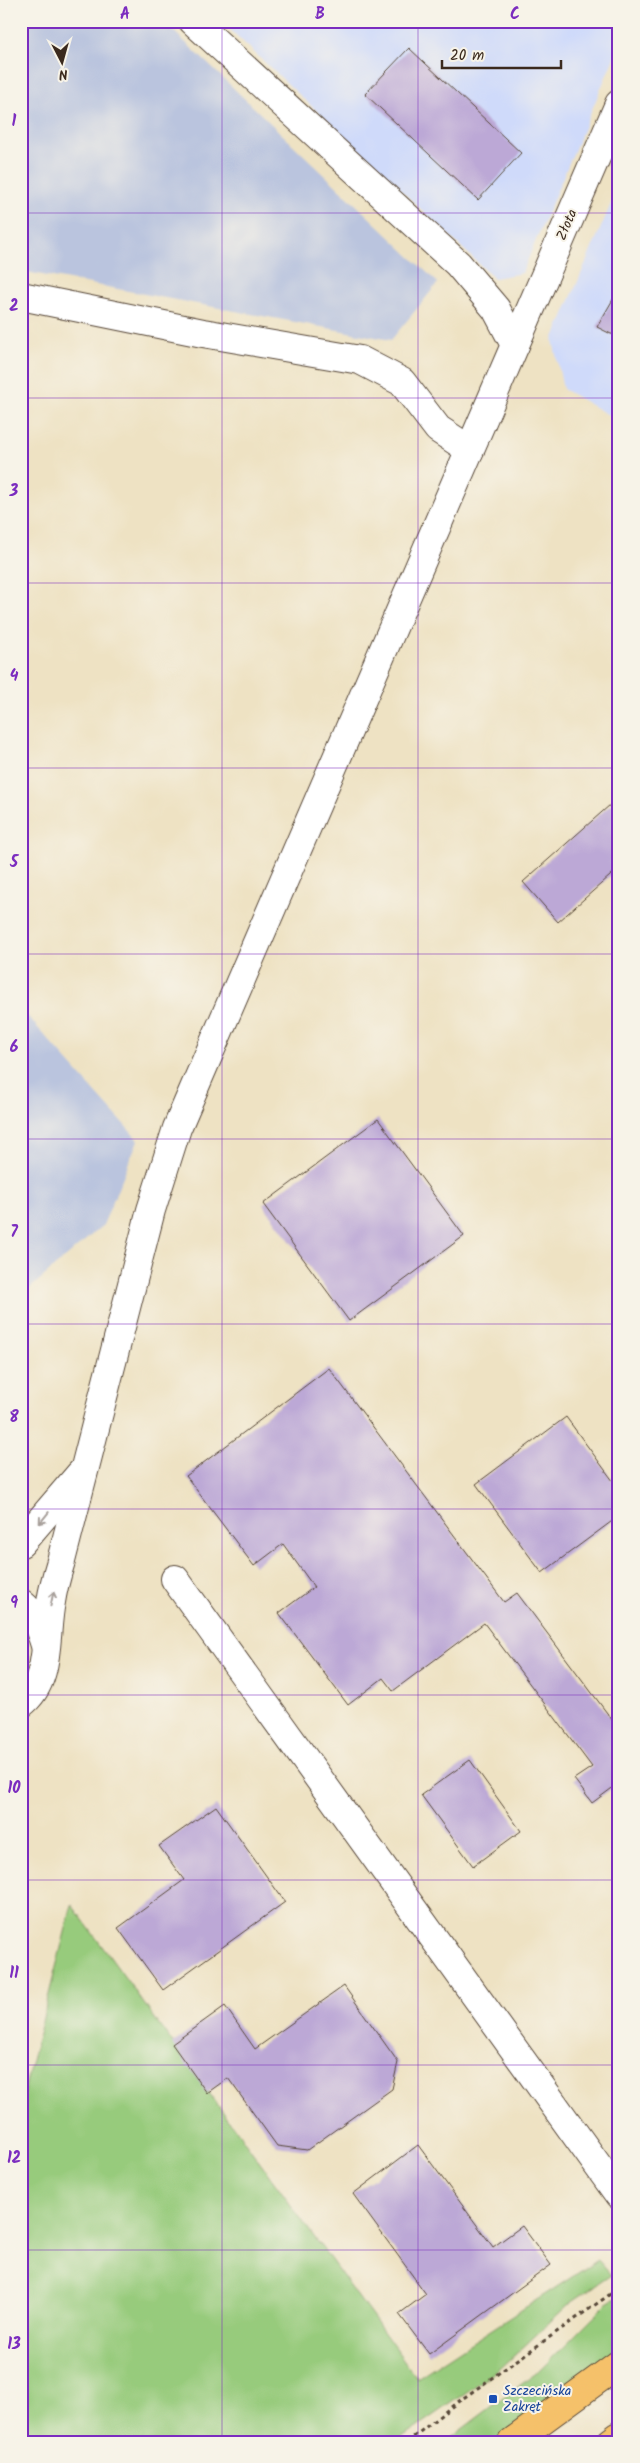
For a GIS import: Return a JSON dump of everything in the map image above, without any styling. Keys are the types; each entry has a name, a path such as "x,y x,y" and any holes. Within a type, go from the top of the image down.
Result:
{"main road":[{"path":"512,2442 619,2364"},
{"path":"611,2442 619,2436"}],"street":[{"path":"193,21 458,264 496,309 515,345"},
{"name":"Złota","path":"21,1704 37,1686 44,1667 50,1603 151,1210 176,1128 619,104"},
{"path":"21,296 203,333 360,360 402,382 438,428 470,450"},
{"path":"21,1543 86,1467"},
{"path":"175,1579 619,2195"},
{"path":"21,1603 29,1610 40,1627 45,1647"}],"path":[{"path":"407,2442 455,2404 619,2288"}],"shaded area":[{"path":"21,21 163,21 438,283 391,340 21,271"},
{"path":"221,21 619,21 619,46 522,273 494,278"},
{"path":"619,185 619,421 563,389 553,340"},
{"path":"21,1009 138,1140 103,1225 21,1296"}],"green space":[{"path":"72,1905 417,2378 598,2260 611,2275 571,2302 501,2368 395,2442 21,2442 21,2103"},
{"path":"619,2296 619,2350 494,2442 445,2442 539,2371 606,2304"}],"building":[{"path":"409,48 521,153 478,200 365,94"},
{"path":"619,289 619,335 611,334 597,327"},
{"path":"619,797 619,868 558,922 523,882"},
{"path":"378,1119 464,1236 349,1321 263,1204"},
{"path":"329,1368 504,1602 517,1593 619,1729 619,1783 592,1803 574,1779 592,1767 484,1623 393,1691 383,1678 348,1705 279,1613 314,1587 283,1544 254,1566 186,1476"},
{"path":"566,1417 619,1489 619,1516 542,1573 476,1484"},
{"path":"470,1760 521,1831 473,1866 421,1795"},
{"path":"216,1806 285,1902 163,1990 118,1928 184,1880 159,1846"},
{"path":"344,1986 398,2062 392,2089 307,2150 277,2146 228,2078 207,2093 172,2044 225,2006 255,2049"},
{"path":"418,2145 493,2247 522,2226 551,2265 429,2354 399,2314 426,2294 353,2194"}],"place":[{"name":"Szczecińska Zakręt","path":"493,2399"}]}
